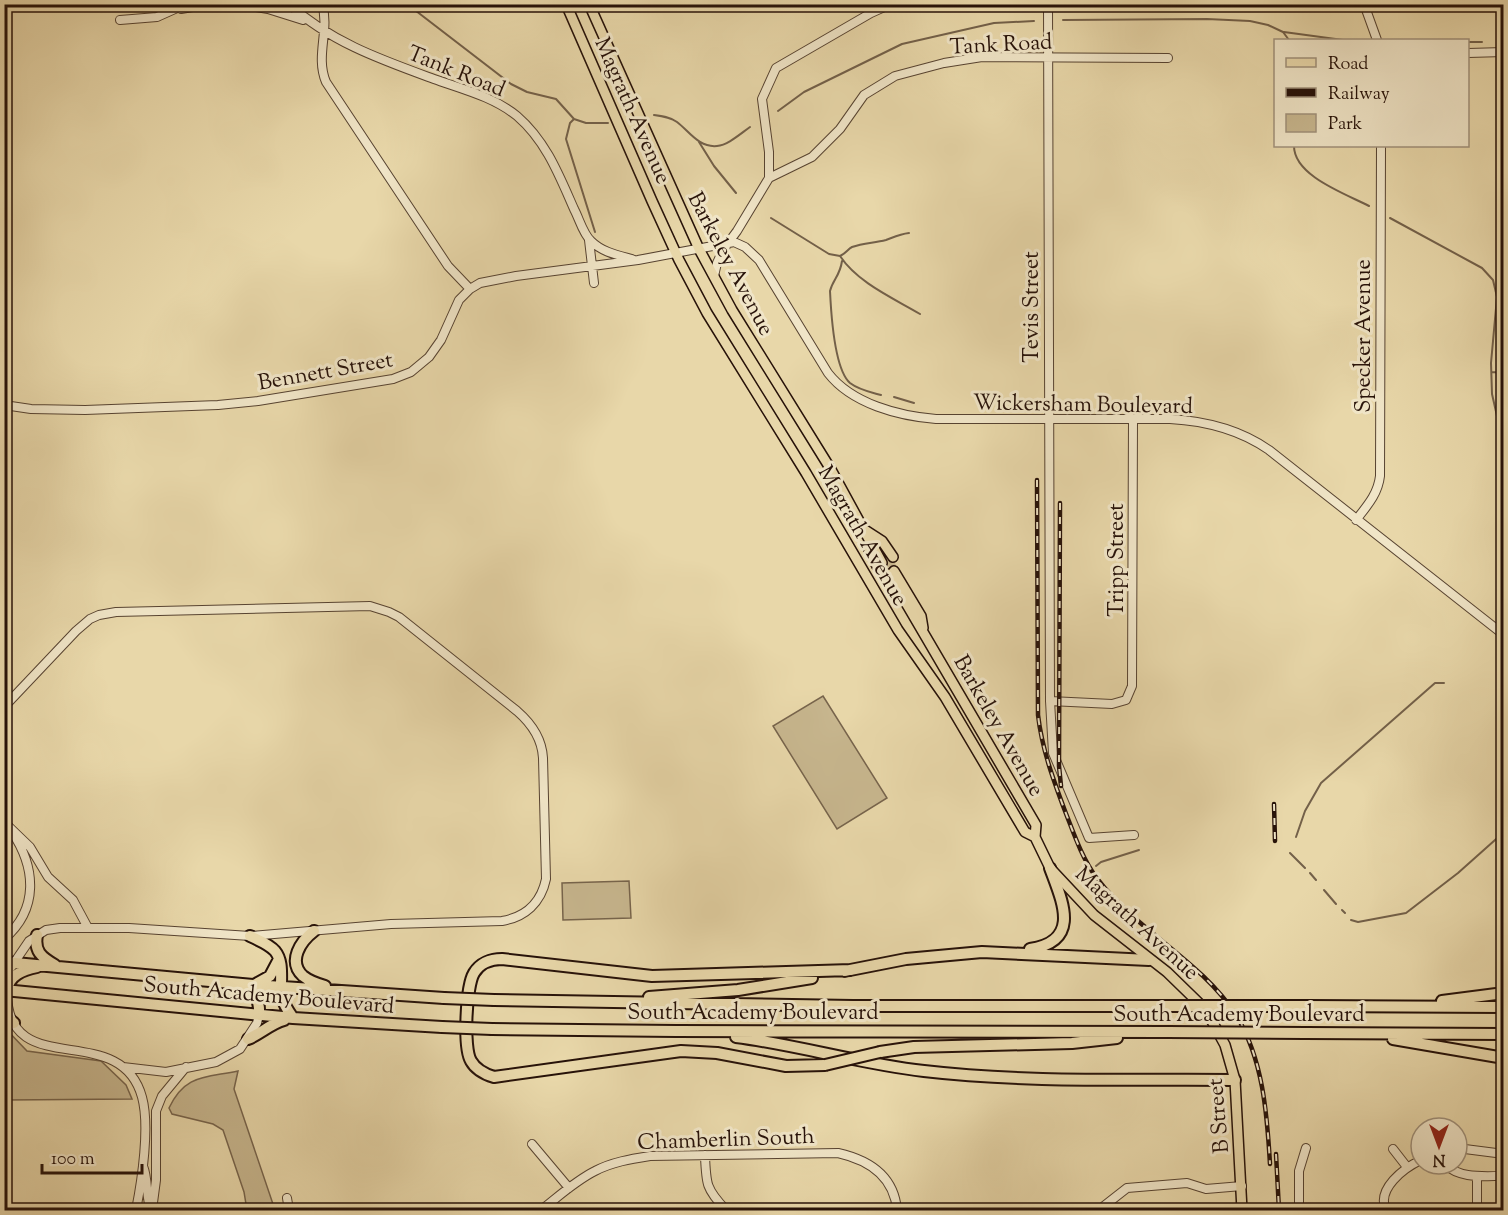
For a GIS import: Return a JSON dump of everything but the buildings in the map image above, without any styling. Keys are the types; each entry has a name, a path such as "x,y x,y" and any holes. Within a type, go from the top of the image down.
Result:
{"highway":[{"path":"1009,952 1044,947 1060,935 1065,914 1050,868"},
{"path":"314,931 304,938 300,945 297,954 298,968 309,980 337,991"},
{"path":"38,935 36,948 38,953 58,967"},
{"path":"248,1039 273,1023 293,1018 284,1005 280,987 279,958 276,952 269,945 250,936"},
{"path":"578,1002 738,990 776,985 906,959 949,954 1009,952 1149,960"},
{"path":"253,985 270,976 279,958"},
{"path":"851,970 652,976 495,959 480,966 469,986 468,1055 475,1067 494,1077 681,1051 717,1053 786,1066 825,1065 880,1052 914,1047 1072,1042 1168,1032"},
{"path":"4,973 9,962"},
{"name":"South Academy Boulevard","path":"9,962 239,984 494,1000 853,1006 1503,1007"},
{"path":"6,990 11,979 17,974 43,965"},
{"path":"239,984 255,994 260,1006 259,1015"},
{"name":"South Academy Boulevard","path":"6,990 293,1018 492,1029 1503,1034"},
{"path":"1391,1007 1503,993"},
{"path":"4,1015 14,1023"},
{"path":"676,1031 764,1040 876,1064 960,1075 1235,1080"},
{"path":"1357,1034 1503,1058"}],"main road":[{"name":"Magrath Avenue","path":"566,4 676,254 707,313 806,473 898,630 945,697 1025,832 1035,837 1050,868 1094,915 1186,989 1204,1008 1213,1023"},
{"name":"Barkeley Avenue","path":"589,4 699,249 732,310 830,468 863,528 866,545 885,562 882,541 863,528"},
{"name":"Barkeley Avenue","path":"924,634 918,600 892,573 924,634 1036,825 1035,837"},
{"name":"B Street","path":"1213,1023 1225,1045 1235,1080 1242,1210"}],"street":[{"path":"177,10 186,4"},
{"path":"120,20 147,19 209,4"},
{"path":"237,4 268,9 309,22"},
{"name":"Tank Road","path":"289,4 309,22 352,46 383,60 487,98 516,115 546,148 589,240 594,283"},
{"path":"322,4 324,16 321,63 326,82 448,266 470,289 491,280 676,254 729,242"},
{"path":"714,276 719,258 769,178 769,152 762,99 776,68 871,13 891,4"},
{"name":"Tevis Street","path":"1048,4 1048,419 1050,701 1053,753 1089,838 1134,835"},
{"path":"1364,4 1377,39"},
{"path":"1469,53 1503,52"},
{"name":"Tank Road","path":"769,178 812,157 840,129 864,94 895,76 944,63 982,57 1168,58"},
{"name":"Specker Avenue","path":"1356,520 1373,498 1380,476 1381,147"},
{"path":"589,240 614,254 638,260"},
{"name":"Wickersham Boulevard","path":"729,242 742,244 759,260 828,373 841,387 853,395 904,415 924,418 1183,420 1207,423 1235,431 1269,450 1503,635"},
{"name":"Bennett Street","path":"4,405 31,409 85,410 218,405 258,401 393,379 411,372 429,357 441,340 459,300 470,289"},
{"name":"Tripp Street","path":"1050,701 1112,704 1126,700 1132,686 1133,419"},
{"path":"4,707 76,631 90,619 99,615 116,612 370,606 399,617 517,711 533,727 543,758 546,868 544,888 540,896 527,911 512,919 502,921 391,924 250,936 87,926 60,928 46,930 38,935 9,962"},
{"path":"5,823 30,847 48,877 73,900 87,926"},
{"path":"4,939 21,922 29,902 30,888 30,876 25,856 5,823"},
{"path":"6,990 8,1011 21,1036 42,1045 99,1055 123,1067 166,1072 216,1062 227,1057 240,1049 248,1039 259,1015"},
{"path":"123,1067 132,1077 142,1097 144,1115 137,1210"},
{"path":"152,1210 156,1180 156,1111 162,1096 186,1067"},
{"path":"532,1144 569,1188"},
{"path":"1299,1210 1299,1171 1306,1148"},
{"path":"1386,1210 1383,1199 1386,1191 1407,1167 1393,1149"},
{"path":"1469,1150 1503,1154"},
{"name":"Chamberlin South","path":"541,1210 594,1171 620,1161 650,1156 838,1153 856,1156 876,1170 892,1188 897,1210"},
{"path":"705,1155 706,1180 711,1194 726,1210"},
{"path":"142,1165 147,1178 147,1200 152,1210"},
{"path":"1469,1175 1503,1176"},
{"path":"1477,1176 1477,1210"},
{"path":"1101,1210 1127,1188 1187,1183 1206,1189 1242,1186"},
{"path":"287,1198 289,1210"}],"green space":[{"path":"823,696 887,798 837,829 773,726"},
{"path":"629,881 631,918 563,920 562,883"},
{"path":"4,1027 27,1051 101,1061 126,1085 132,1099 5,1100"},
{"path":"238,1071 234,1089 275,1210 247,1210 244,1192 223,1130 213,1124 172,1114 169,1108 175,1097 189,1083 197,1079"}],"waterway":[{"path":"407,4 511,84 527,92 556,99 574,119 586,123 608,123"},
{"path":"1063,20 1250,21 1268,25 1283,32 1288,39"},
{"path":"778,111 804,92 902,44 994,23 1034,21"},
{"path":"1284,32 1336,39"},
{"path":"1469,42 1482,42"},
{"path":"654,115 674,120 700,142 711,146 725,144 750,127"},
{"path":"574,119 570,123 566,139 595,232"},
{"path":"699,142 714,166 736,193"},
{"path":"1294,147 1296,157 1312,175 1335,190 1369,206"},
{"path":"771,218 829,254 840,256 847,266 866,282 920,314"},
{"path":"1390,218 1482,268 1493,280 1497,297 1491,363 1492,394 1504,447"},
{"path":"840,256 852,247 909,233"},
{"path":"842,261 830,291 834,340 840,366 850,383 881,395"},
{"path":"1492,372 1504,373"},
{"path":"894,397 914,403"},
{"path":"1296,837 1305,811 1321,783 1435,683 1444,683"},
{"path":"1351,920 1358,922 1406,913 1458,873 1504,832"},
{"path":"1096,866 1101,862 1139,850"},
{"path":"1290,853 1305,868"},
{"path":"1310,873 1316,880"},
{"path":"1324,890 1336,904"},
{"path":"1342,910 1345,913"}],"tunnel":[{"path":"888,560 894,571"},
{"path":"877,566 884,577"}],"railway":[{"path":"1037,480 1038,715 1052,776 1079,846 1096,877 1126,910 1203,976 1236,1015 1258,1068 1265,1106 1270,1164"},
{"path":"1060,503 1059,766 1061,786"},
{"path":"1274,804 1275,841"},
{"path":"1276,1154 1279,1210"}]}
